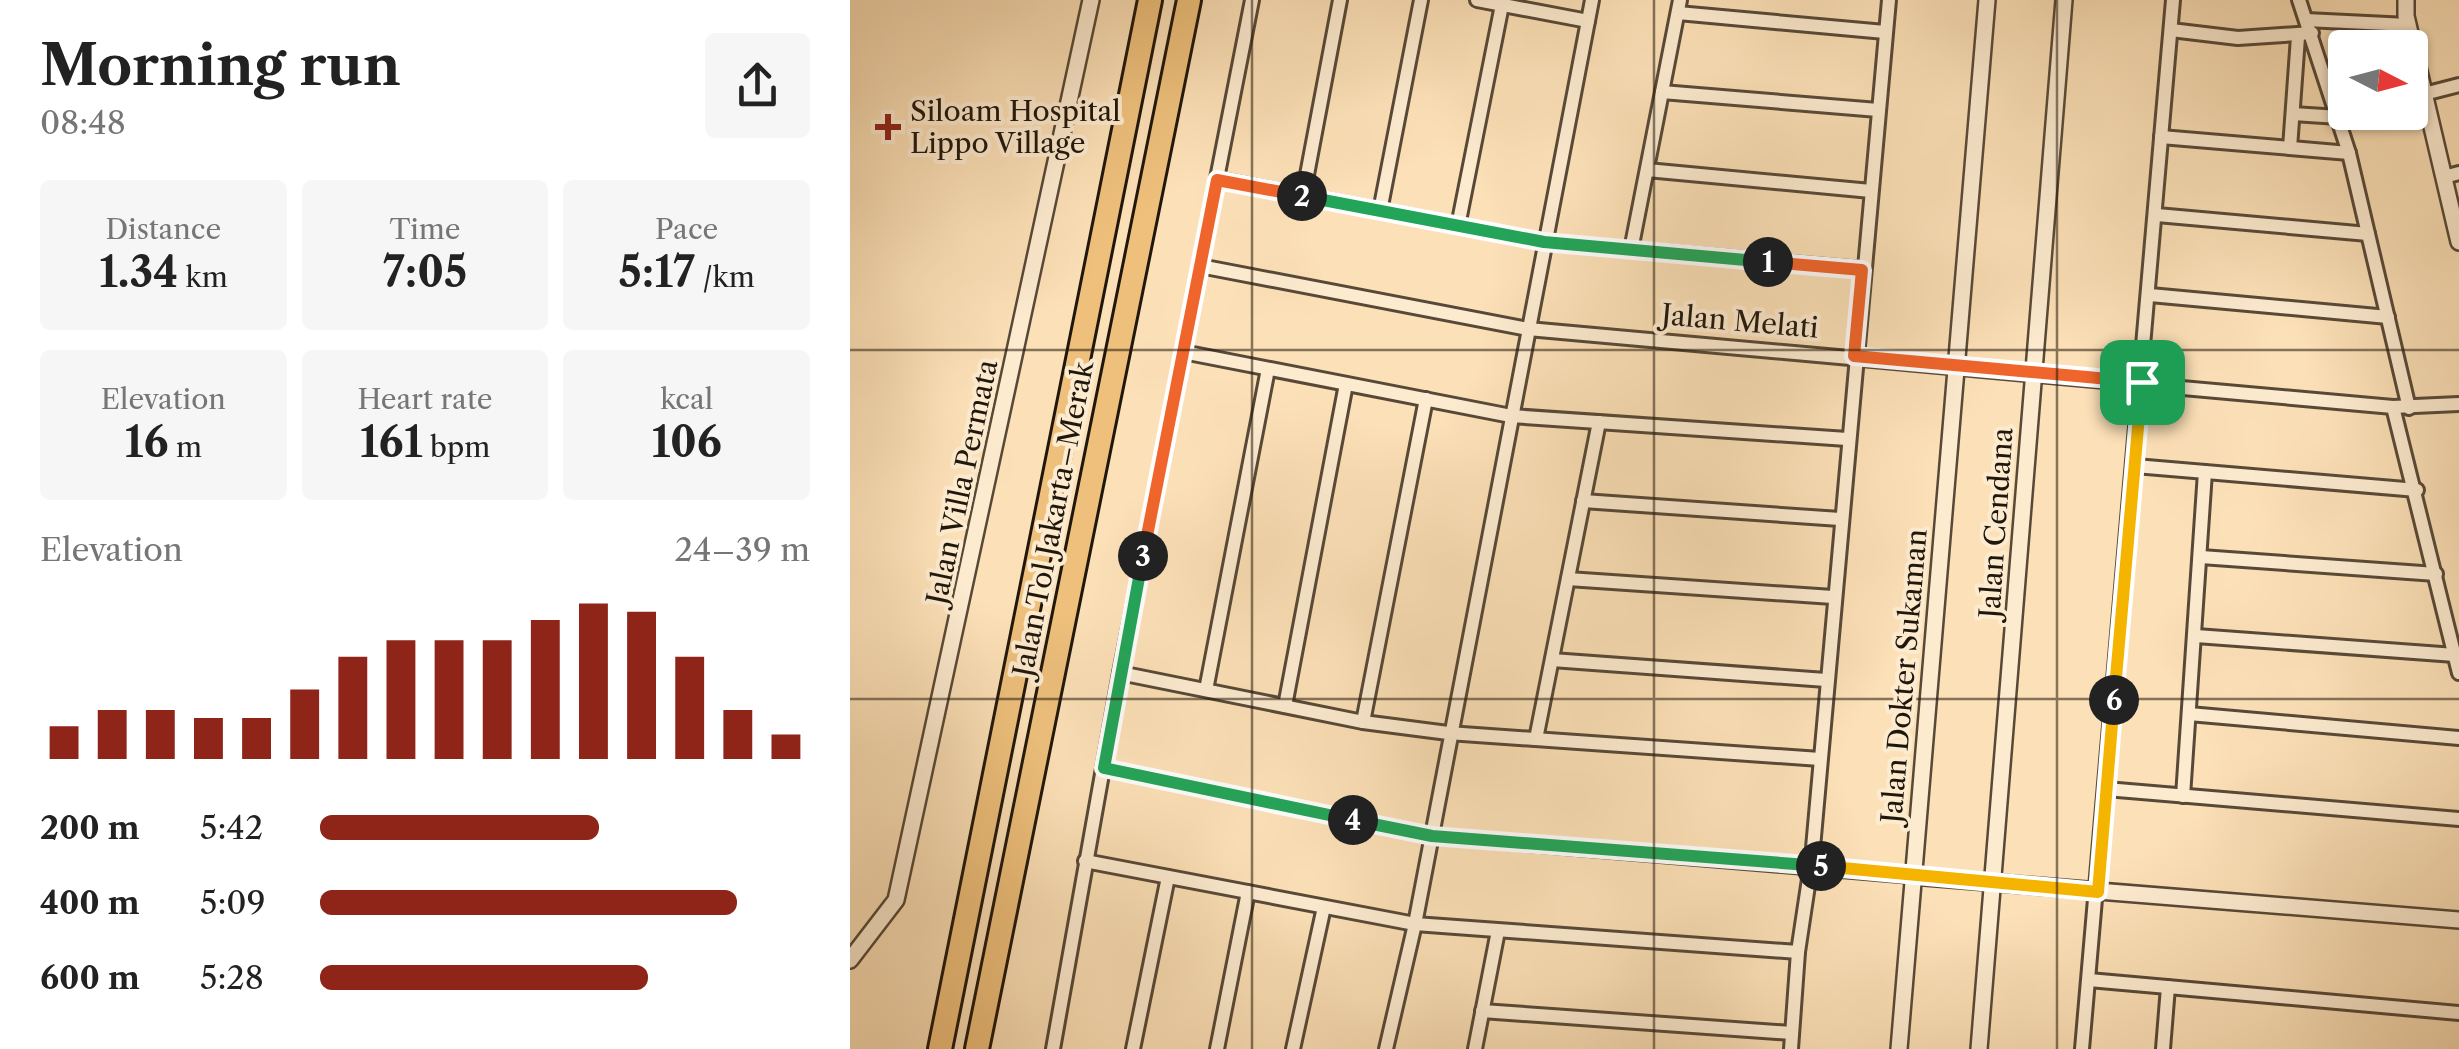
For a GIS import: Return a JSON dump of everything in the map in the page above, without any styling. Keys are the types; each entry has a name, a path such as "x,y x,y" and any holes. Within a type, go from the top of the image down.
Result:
{"highway":[{"name":"Jalan Tol Jakarta–Merak","path":"940,1049 1150,0"},
{"name":"Jalan Tol Jakarta–Merak","path":"977,1049 1189,0"}],"street":[{"name":"Jalan Villa Permata","path":"850,960 896,900 1092,0"},
{"path":"1053,1049 1120,673 1252,0"},
{"path":"1303,196 1340,0"},
{"path":"1380,211 1421,0"},
{"path":"1477,0 1588,21"},
{"path":"1386,1049 1432,836 1448,732 1592,0"},
{"path":"1791,1049 1798,952 1812,865 1854,356 1889,0"},
{"path":"1956,367 1987,0"},
{"name":"Jalan Cendana","path":"1979,1049 2064,0"},
{"path":"2082,1049 2174,0"},
{"path":"2299,0 2328,88"},
{"path":"2406,0 2409,30"},
{"path":"1458,226 1502,2"},
{"path":"1631,250 1679,7 1885,32"},
{"path":"2171,30 2238,38 2408,25"},
{"path":"2290,148 2306,30"},
{"path":"2428,93 2459,85"},
{"path":"1662,92 1878,110"},
{"path":"2428,106 2452,175 2459,242"},
{"path":"2293,114 2328,116"},
{"path":"2342,130 2409,408"},
{"path":"2161,137 2348,153"},
{"path":"1647,170 1872,191"},
{"path":"1217,180 1544,242 1862,270"},
{"path":"2157,215 2368,234"},
{"name":"Jalan Melati","path":"1200,266 1528,329 2393,407 2459,404"},
{"path":"2150,295 2388,318"},
{"path":"1183,352 1511,416 1847,439"},
{"name":"Jalan Dokter Sukaman","path":"1900,1049 1956,367"},
{"path":"1206,690 1268,368"},
{"path":"1285,706 1346,384"},
{"path":"1363,722 1426,399"},
{"path":"2393,407 2417,490 2459,673"},
{"path":"1536,739 1599,422"},
{"path":"2135,466 2417,490"},
{"path":"2182,796 2206,472"},
{"path":"1583,501 1840,519"},
{"path":"2202,557 2436,574"},
{"path":"1568,579 1834,598"},
{"path":"2196,636 2455,654"},
{"path":"1552,660 1826,680"},
{"path":"1120,673 1363,722 1448,732 1820,759"},
{"path":"2189,714 2459,738"},
{"path":"1104,768 1432,836 2459,920"},
{"path":"2106,789 2459,819"},
{"path":"1085,861 1414,924 1798,952"},
{"path":"1133,1049 1168,877"},
{"path":"1217,1049 1248,892"},
{"path":"1294,1049 1324,907"},
{"path":"1475,1049 1498,931"},
{"path":"2089,980 2459,1013"},
{"path":"2163,1049 2168,987"},
{"path":"1482,1010 1792,1033"}],"place":[{"name":"Siloam Hospital Lippo Village","path":"888,127"}],"route":[{"path":"1217,180 1544,242 1862,270 1854,356 2142,382 2098,892 1432,836 1104,768 1217,180"}]}
